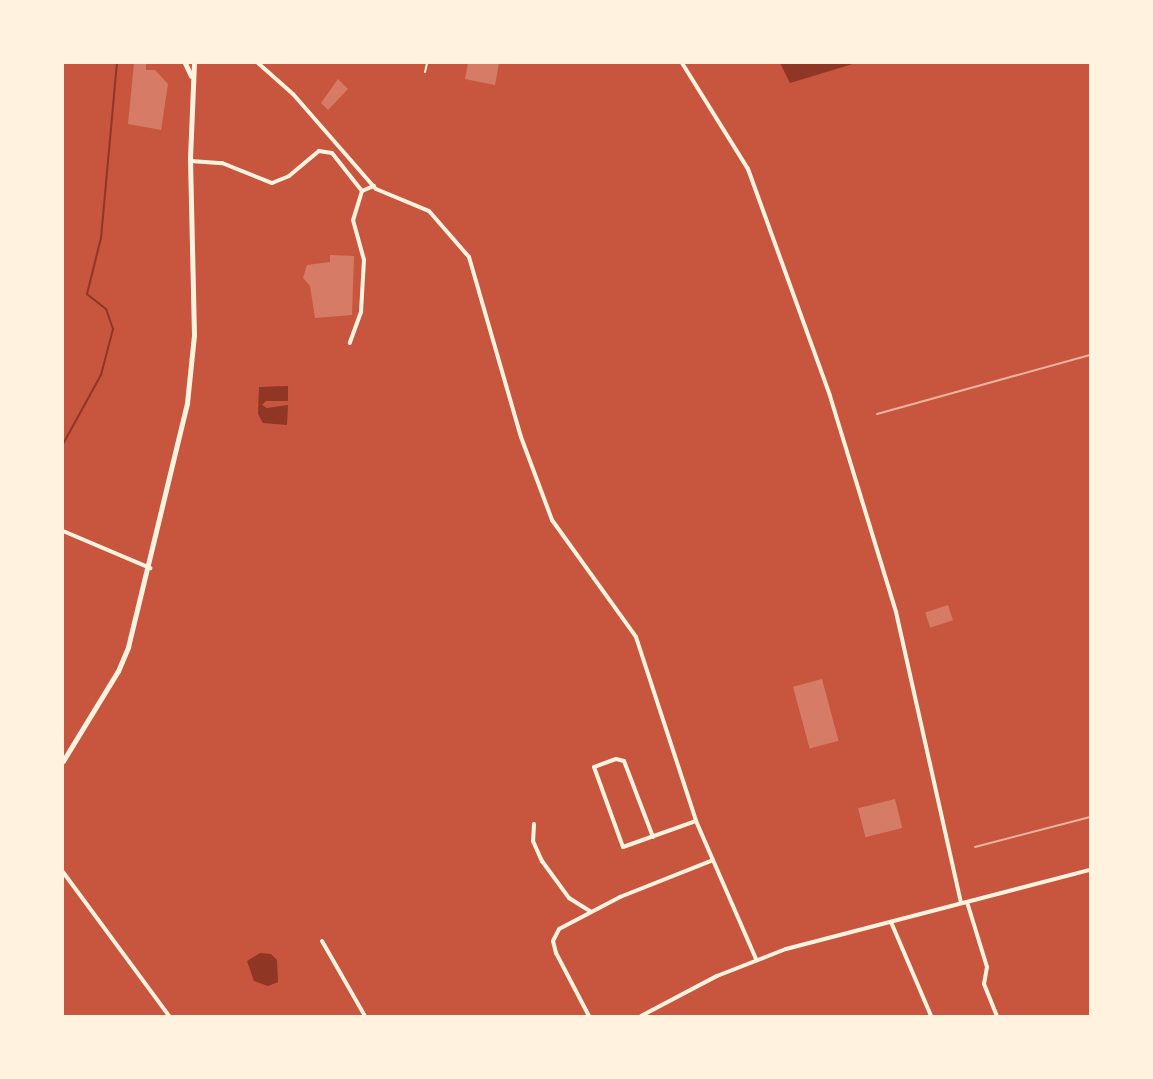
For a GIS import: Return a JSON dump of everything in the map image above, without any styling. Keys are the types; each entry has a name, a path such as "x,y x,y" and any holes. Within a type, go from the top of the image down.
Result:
{"street":[{"path":"185,63 192,77"},
{"path":"63,761 118,671 135,628 150,568 193,359 190,161 194,63"},
{"path":"258,63 293,94 374,186 389,197 429,211 450,231 469,257 521,437 552,520 636,637 696,821 756,959"},
{"path":"682,63 748,169 830,396 896,612 961,903"},
{"path":"190,161 222,163 272,183 289,176 319,151 326,150 362,191"},
{"path":"362,191 374,186"},
{"path":"350,343 361,312 364,260 353,220 362,191"},
{"path":"63,531 150,568"},
{"path":"652,837 624,761 616,759 594,766 623,847 652,837 696,821"},
{"path":"534,824 533,841 542,861 570,898 590,911"},
{"path":"589,1016 565,977 553,941 559,929 590,911 713,860"},
{"path":"642,1016 756,959 1090,870"},
{"path":"63,872 114,937 169,1016"},
{"path":"967,902 987,967 984,984 998,1016"},
{"path":"891,922 931,1016"},
{"path":"322,941 365,1016"}],"lane":[{"path":"425,72 427,63"}],"shaded area":[{"path":"780,63 856,63 790,83"},
{"path":"288,386 288,401 266,401 262,405 267,408 288,405 287,425 263,423 258,414 259,387"},
{"path":"260,953 271,954 277,960 278,982 268,986 254,981 247,961"}],"building":[{"path":"134,63 146,63 146,70 155,70 168,84 161,130 128,124"},
{"path":"468,63 499,63 495,85 465,79"},
{"path":"338,79 348,89 328,110 321,103"},
{"path":"330,255 354,256 352,315 315,318 310,286 303,278 307,265 330,262"},
{"path":"948,605 953,620 930,628 925,612"},
{"path":"822,679 839,741 810,749 793,687"},
{"path":"895,799 902,828 865,837 858,808"}],"waterway":[{"path":"63,444 101,375 113,329 106,309 87,294 101,238 117,63"}],"railway":[{"path":"877,414 1090,355"},
{"path":"975,847 1090,817"}]}
